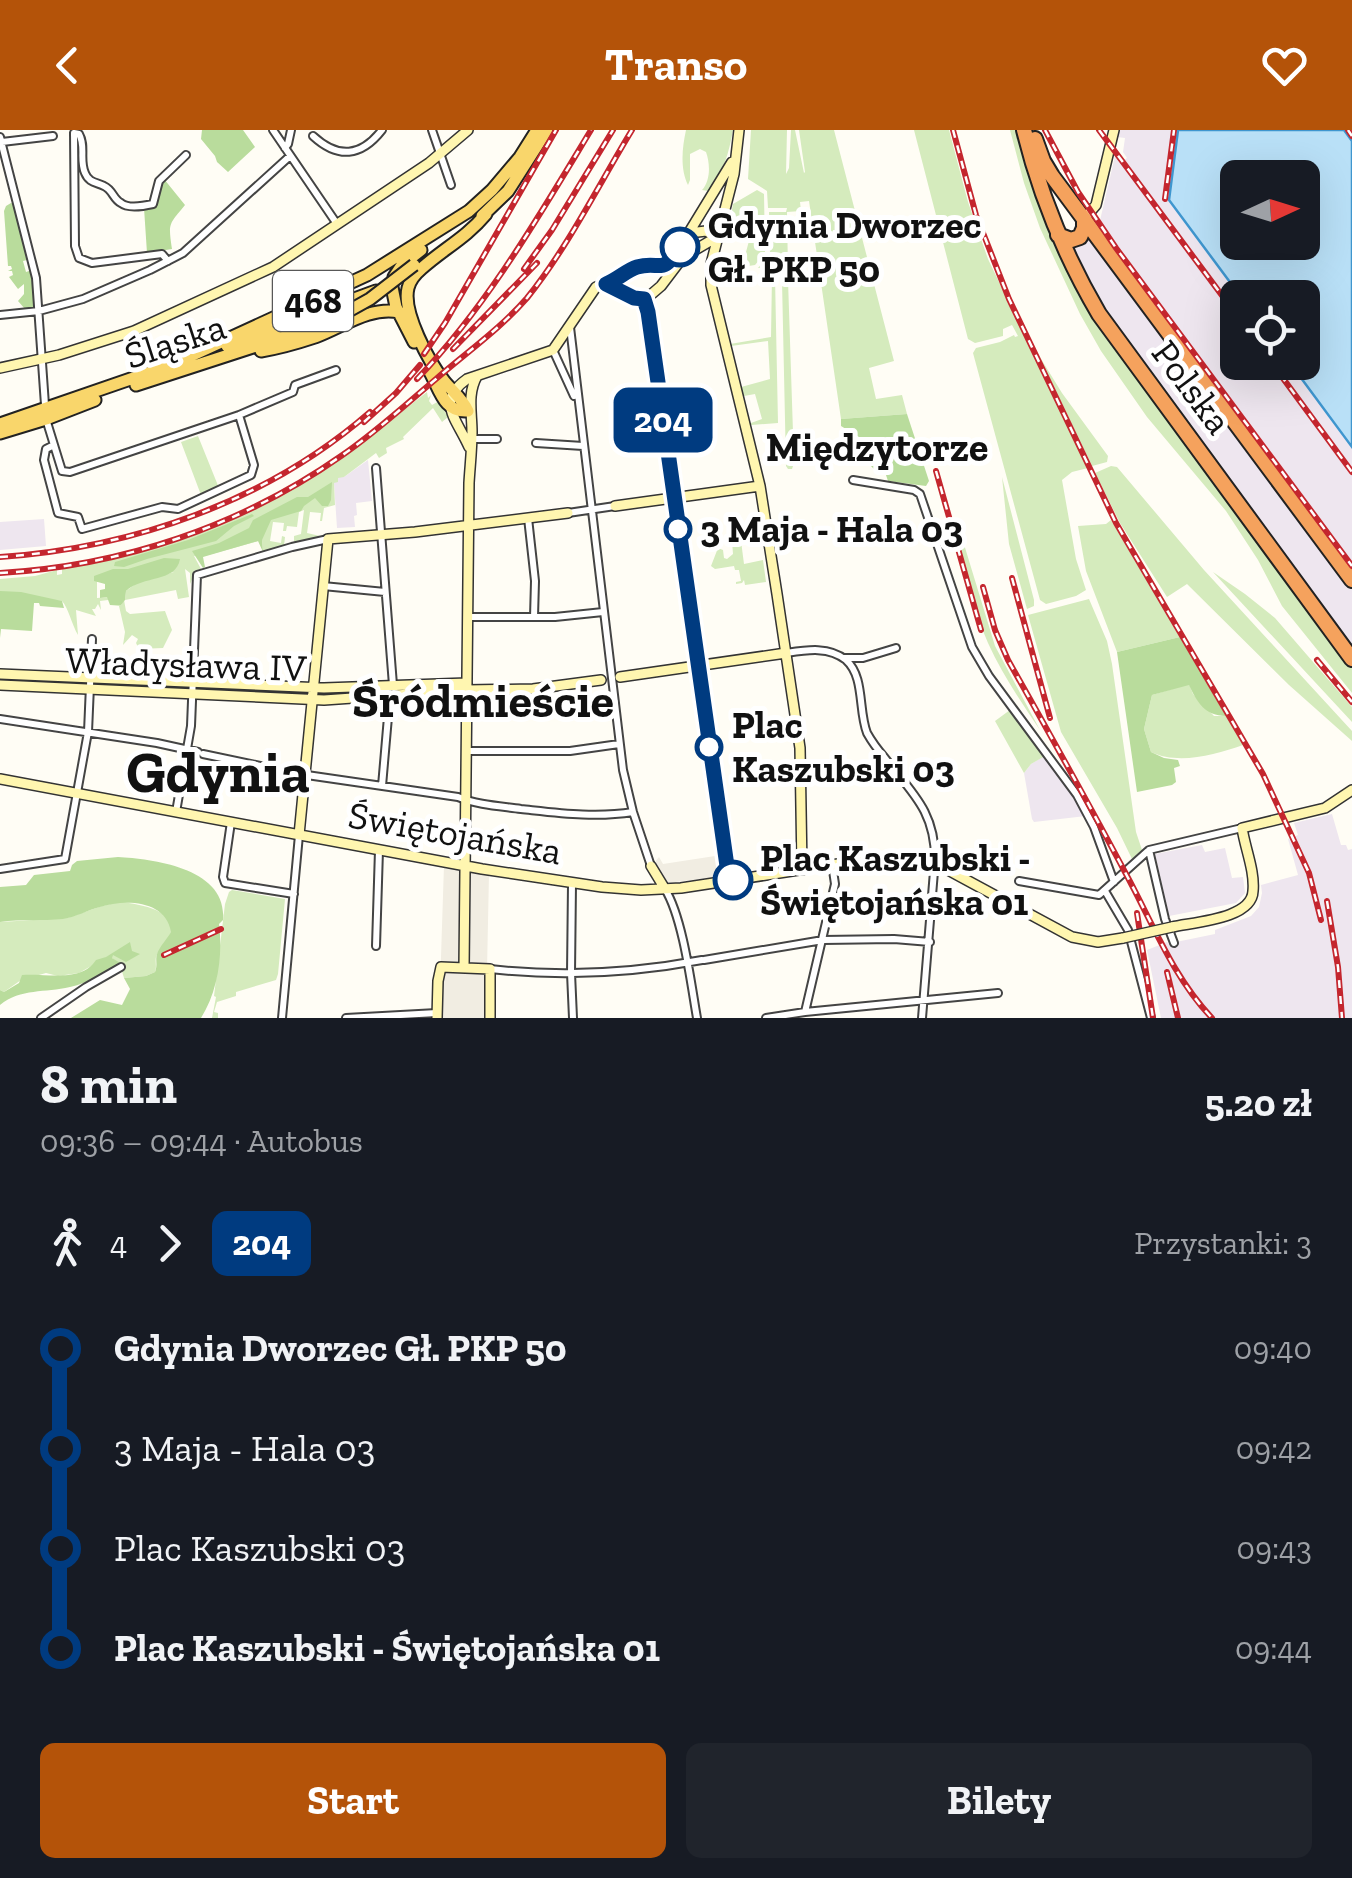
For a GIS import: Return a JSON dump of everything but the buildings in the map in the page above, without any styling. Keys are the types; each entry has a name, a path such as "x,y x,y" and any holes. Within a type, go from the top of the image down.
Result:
{"highway":[{"name":"Polska","path":"1024,130 1058,234 1085,290 1112,333 1352,658"},
{"name":"Polska","path":"1032,130 1043,161 1084,219 1352,580"},
{"path":"1058,234 1072,240 1080,237 1084,219"}],"main road":[{"name":"468","path":"455,222 492,190 537,130"},
{"name":"468","path":"486,214 508,191 547,130"},
{"name":"Śląska","path":"0,424 45,414 327,323 370,299 486,214"},
{"path":"468,410 442,378 404,312 411,280 428,262 471,232 486,214"},
{"name":"Śląska","path":"0,433 171,365 336,291 455,222"},
{"path":"171,365 388,288 402,266 455,222"},
{"path":"388,288 401,299 449,407 468,410"},
{"path":"222,356 285,346 377,312 404,312"}],"street":[{"path":"273,130 337,225"},
{"path":"0,316 39,312 92,295 192,247 287,152 291,130"},
{"path":"313,136 327,148 345,152 364,147 382,130"},
{"path":"432,130 450,185"},
{"path":"0,368 115,338 279,264 468,130"},
{"path":"739,130 734,174 711,269 712,292 760,486 800,748 802,869"},
{"path":"1084,219 1096,204 1114,130"},
{"path":"168,261 162,254 92,263 80,258 75,246 74,134 82,138 86,177 108,188 124,205 153,204 159,181 186,155"},
{"path":"53,136 1,139 36,278 45,414 61,468 66,473 239,415 293,392 295,385 336,370"},
{"path":"471,444 449,407 454,391 464,381 553,350 591,291 637,267 667,263 735,156"},
{"path":"712,197 728,202"},
{"path":"690,232 706,231 717,238"},
{"path":"606,284 644,299 656,291 683,257 717,238"},
{"path":"648,267 657,278 656,291"},
{"path":"628,272 625,285 629,295"},
{"path":"644,299 729,880"},
{"path":"570,326 574,364 571,382"},
{"path":"553,350 577,402 623,770 651,866 671,899 697,1018"},
{"path":"464,968 471,444 468,410 477,376"},
{"path":"54,446 46,449 44,460 58,513 78,518 82,529 162,507 173,510 252,475 239,415"},
{"path":"471,444 497,439"},
{"path":"536,443 583,446"},
{"path":"376,468 392,690 382,786"},
{"path":"853,480 920,494 972,647 1013,710 1077,795 1094,827 1114,882"},
{"path":"176,812 188,750 193,694 197,575 328,540 469,526 760,486"},
{"path":"528,518 535,581 534,617"},
{"path":"282,1018 328,540"},
{"path":"323,586 385,592"},
{"path":"468,617 603,612"},
{"path":"0,869 65,859 88,732 92,640"},
{"path":"786,653 818,650 843,658 863,658 896,648"},
{"name":"Władysława IV","path":"0,674 313,688 533,689 786,653"},
{"path":"843,658 855,674"},
{"path":"863,658 855,674 870,738 926,810 933,833 930,942 922,1018"},
{"name":"Władysława IV","path":"0,686 312,700 392,690"},
{"path":"0,719 466,800 585,816 633,812"},
{"path":"466,751 570,751 620,744"},
{"name":"Świętojańska","path":"0,779 572,884 666,889 905,856 934,863"},
{"path":"1019,881 1096,896 1150,850 1325,808 1352,790"},
{"path":"231,822 225,882 294,894"},
{"path":"934,863 1079,939 1098,942 1236,913 1249,903 1254,890 1242,828"},
{"path":"376,946 379,850"},
{"path":"1150,850 1174,944"},
{"path":"805,1012 835,884 832,864"},
{"path":"641,890 651,866"},
{"path":"572,884 573,1018"},
{"path":"1105,891 1128,930 1151,1018"},
{"path":"346,1018 437,1016 441,967 614,972 822,940 930,942"},
{"path":"42,1018 121,967"},
{"path":"490,969 490,1018"},
{"path":"766,1018 998,994"}],"shaded area":[{"path":"1118,130 1178,130 1169,200 1228,280 1220,280 1220,380 1303,380 1352,447 1352,649 1104,311 1070,249 1081,245 1098,229 1115,156 1120,163 1127,158 1123,152 1125,138 1117,137"},
{"path":"368,460 372,501 356,503 355,527 337,528 334,483 337,477 344,477"},
{"path":"44,519 46,546 0,550 0,522"},
{"path":"1046,755 1086,816 1034,822 1032,819 1024,773"},
{"path":"1332,814 1341,845 1352,849 1352,1018 1161,1018 1147,950 1167,942 1170,945 1215,934 1215,930 1251,916 1259,907 1261,885 1298,875 1288,839 1298,835 1294,823"},
{"path":"1202,845 1205,852 1225,848 1232,878 1243,877 1245,893 1236,903 1169,916 1155,854"},
{"path":"722,852 722,873 709,878 666,883 654,863 659,857 663,864"},
{"path":"444,865 489,874 486,1018 439,1018"}],"green space":[{"path":"202,130 243,130 255,147 228,172 201,139"},
{"path":"686,130 733,130 725,163 708,191 702,190 709,171 706,152 700,149 690,154 688,185 685,179 682,158"},
{"path":"751,130 787,130 786,174 791,130 795,130 804,173 799,130 834,130 894,361 869,368 876,399 902,395 907,414 841,419 809,201 800,202 801,211 787,212 788,272 775,277 778,423 751,425 762,419 755,394 744,396 741,387 770,379 768,341 730,344 771,337 772,275 762,274 762,268 758,268 770,254 769,212 786,212 787,208 768,208 767,191 748,179"},
{"path":"914,130 949,130 988,259 1088,468 1072,472 1062,480 1076,559 1086,590 1076,596 1046,604 1040,600 973,353 976,348 1018,336 1012,325 1003,329 1003,336 975,343 968,339"},
{"path":"1010,130 1019,130 1067,272 1094,317 1352,666 1352,693 1282,606 1226,511 1147,417 1101,351 1040,228"},
{"path":"164,179 185,205 171,224 172,249 147,253 144,208 154,205"},
{"path":"757,190 764,194 765,253 755,265 742,267 753,226 730,221 733,204"},
{"path":"11,203 28,263 23,261 26,272 30,268 35,307 25,309 18,301 24,294 24,284 18,289 9,277 12,271 8,271 12,269 8,266 4,211"},
{"path":"788,280 792,469 786,466 782,281"},
{"path":"1038,354 1108,456 1107,462 1092,466"},
{"path":"427,392 432,405 439,401 448,417 442,422 433,408 404,439 386,448 387,453 379,458 376,453 338,478 334,483 335,505 324,508 322,521 321,513 310,512 307,533 320,536 294,543 294,536 301,534 304,510 299,512 297,527 287,526 283,531 284,523 273,522 270,541 281,543 282,536 285,537 284,546 263,552 262,540 194,556 201,569 193,571 190,584 190,573 185,569 189,597 178,599 176,590 125,600 126,591 138,582 174,572 97,582 97,598 108,600 100,601 101,610 98,604 92,609 96,616 76,610 78,635 62,601 0,598 0,579 57,570 57,575 62,574 62,569 164,545 229,520 335,462"},
{"path":"907,414 929,481 926,486 888,481 885,472 868,463 874,456 881,456 881,452 873,450 873,441 857,451 859,437 841,426 841,419"},
{"path":"198,436 219,488 201,495 181,442"},
{"path":"1117,467 1204,570 1352,731 1352,741 1187,584 1167,597 1120,523 1095,473"},
{"path":"1002,477 1034,600 1034,606 1027,609 1009,544"},
{"path":"332,482 328,506 322,506 315,498 301,511 271,520 262,540 263,552 258,541 203,557 203,568 192,551 219,543 249,528 253,520 297,497 308,497"},
{"path":"948,508 963,541 995,646 1040,730 1006,677 981,627"},
{"path":"252,514 216,541 124,567 114,566 115,562 188,540"},
{"path":"1111,520 1180,637 1117,652 1086,571 1078,526 1106,524"},
{"path":"757,525 759,536 741,541 744,564 763,560 766,582 745,585 744,580 736,584 741,581 734,566 711,566 718,548 723,550 724,558 733,554 732,541 738,542 741,527"},
{"path":"164,558 180,559 172,572 126,591 121,605 110,605 107,597 100,598 105,584 94,581 94,576"},
{"path":"1213,572 1275,618 1352,707 1352,722"},
{"path":"0,591 62,601 64,608 34,603 32,631 1,629 0,638"},
{"path":"1089,599 1112,664 1136,832 1142,850 1132,859 1061,732 1028,615"},
{"path":"124,600 130,614 165,611 172,630 163,648 139,649 138,639 132,635 123,645 125,632 119,606 110,605 121,605"},
{"path":"1180,637 1226,716 1212,714 1203,707 1189,685 1152,695 1144,729 1151,752 1178,760 1180,766 1174,768 1176,782 1172,785 1137,792 1117,652"},
{"path":"1189,684 1193,694 1214,716 1226,716 1243,745 1185,758 1151,752 1144,729 1152,695"},
{"path":"1010,710 1045,756 1024,773 995,721"},
{"path":"118,857 168,864 186,870 214,888 223,920 219,924 218,972 201,1018 71,1018 100,1000 122,1005 130,989 124,978 155,972 157,954 171,932 168,921 153,908 121,903 63,919 0,922 0,887 26,885 34,875 70,871 77,861"},
{"path":"232,890 285,899 278,974 276,980 217,1002 214,1012 218,1018 212,1018 225,904"},
{"path":"119,902 159,911 171,924 166,944 156,957 155,972 124,978 112,954 79,973 46,973 21,980 4,992 0,990 0,922 67,918"},
{"path":"130,942 132,951 140,954 126,962 113,955 122,964 97,977 70,987 16,996 0,1005 0,990 4,992 19,983 22,975 82,972"}],"water":[{"path":"1178,130 1344,130 1352,141 1352,447 1303,380 1320,380 1320,280 1228,280 1169,200"}],"railway":[{"path":"424,354 556,130"},
{"path":"417,379 489,291 591,130"},
{"path":"524,269 613,130"},
{"path":"0,573 91,562 179,538 263,503 341,456 483,340 527,298 569,237 632,130"},
{"path":"953,130 976,215 1009,299 1116,523 1263,774 1309,873 1321,920"},
{"path":"1045,130 1078,192 1116,248 1352,566"},
{"path":"1099,130 1220,293"},
{"path":"1165,199 1174,130"},
{"path":"1348,130 1352,136"},
{"path":"453,349 537,263"},
{"path":"364,422 420,365"},
{"path":"1284,380 1352,472"},
{"path":"0,557 100,543 197,514 288,471 370,412"},
{"path":"936,471 981,630"},
{"path":"1012,578 1050,718"},
{"path":"983,587 1008,660 1175,968 1212,1018"},
{"path":"1317,660 1352,702"},
{"path":"1327,901 1342,1018"},
{"path":"1137,913 1153,1018"},
{"path":"164,955 221,929"},
{"path":"1167,972 1178,1018"}],"bus line":[{"name":"204","path":"680,247 664,266 637,267 606,284 644,299 648,312 707,734 729,880 733,880"}],"place":[{"name":"Gdynia Dworzec Gł. PKP 50","path":"680,247"},
{"name":"3 Maja - Hala 03","path":"678,529"},
{"name":"Plac Kaszubski 03","path":"709,747"},
{"name":"Plac Kaszubski - Świętojańska 01","path":"733,880"}],"district":[{"name":"Międzytorze","path":"877,447"},
{"name":"Śródmieście","path":"483,700"},
{"name":"Gdynia","path":"218,772"}]}
